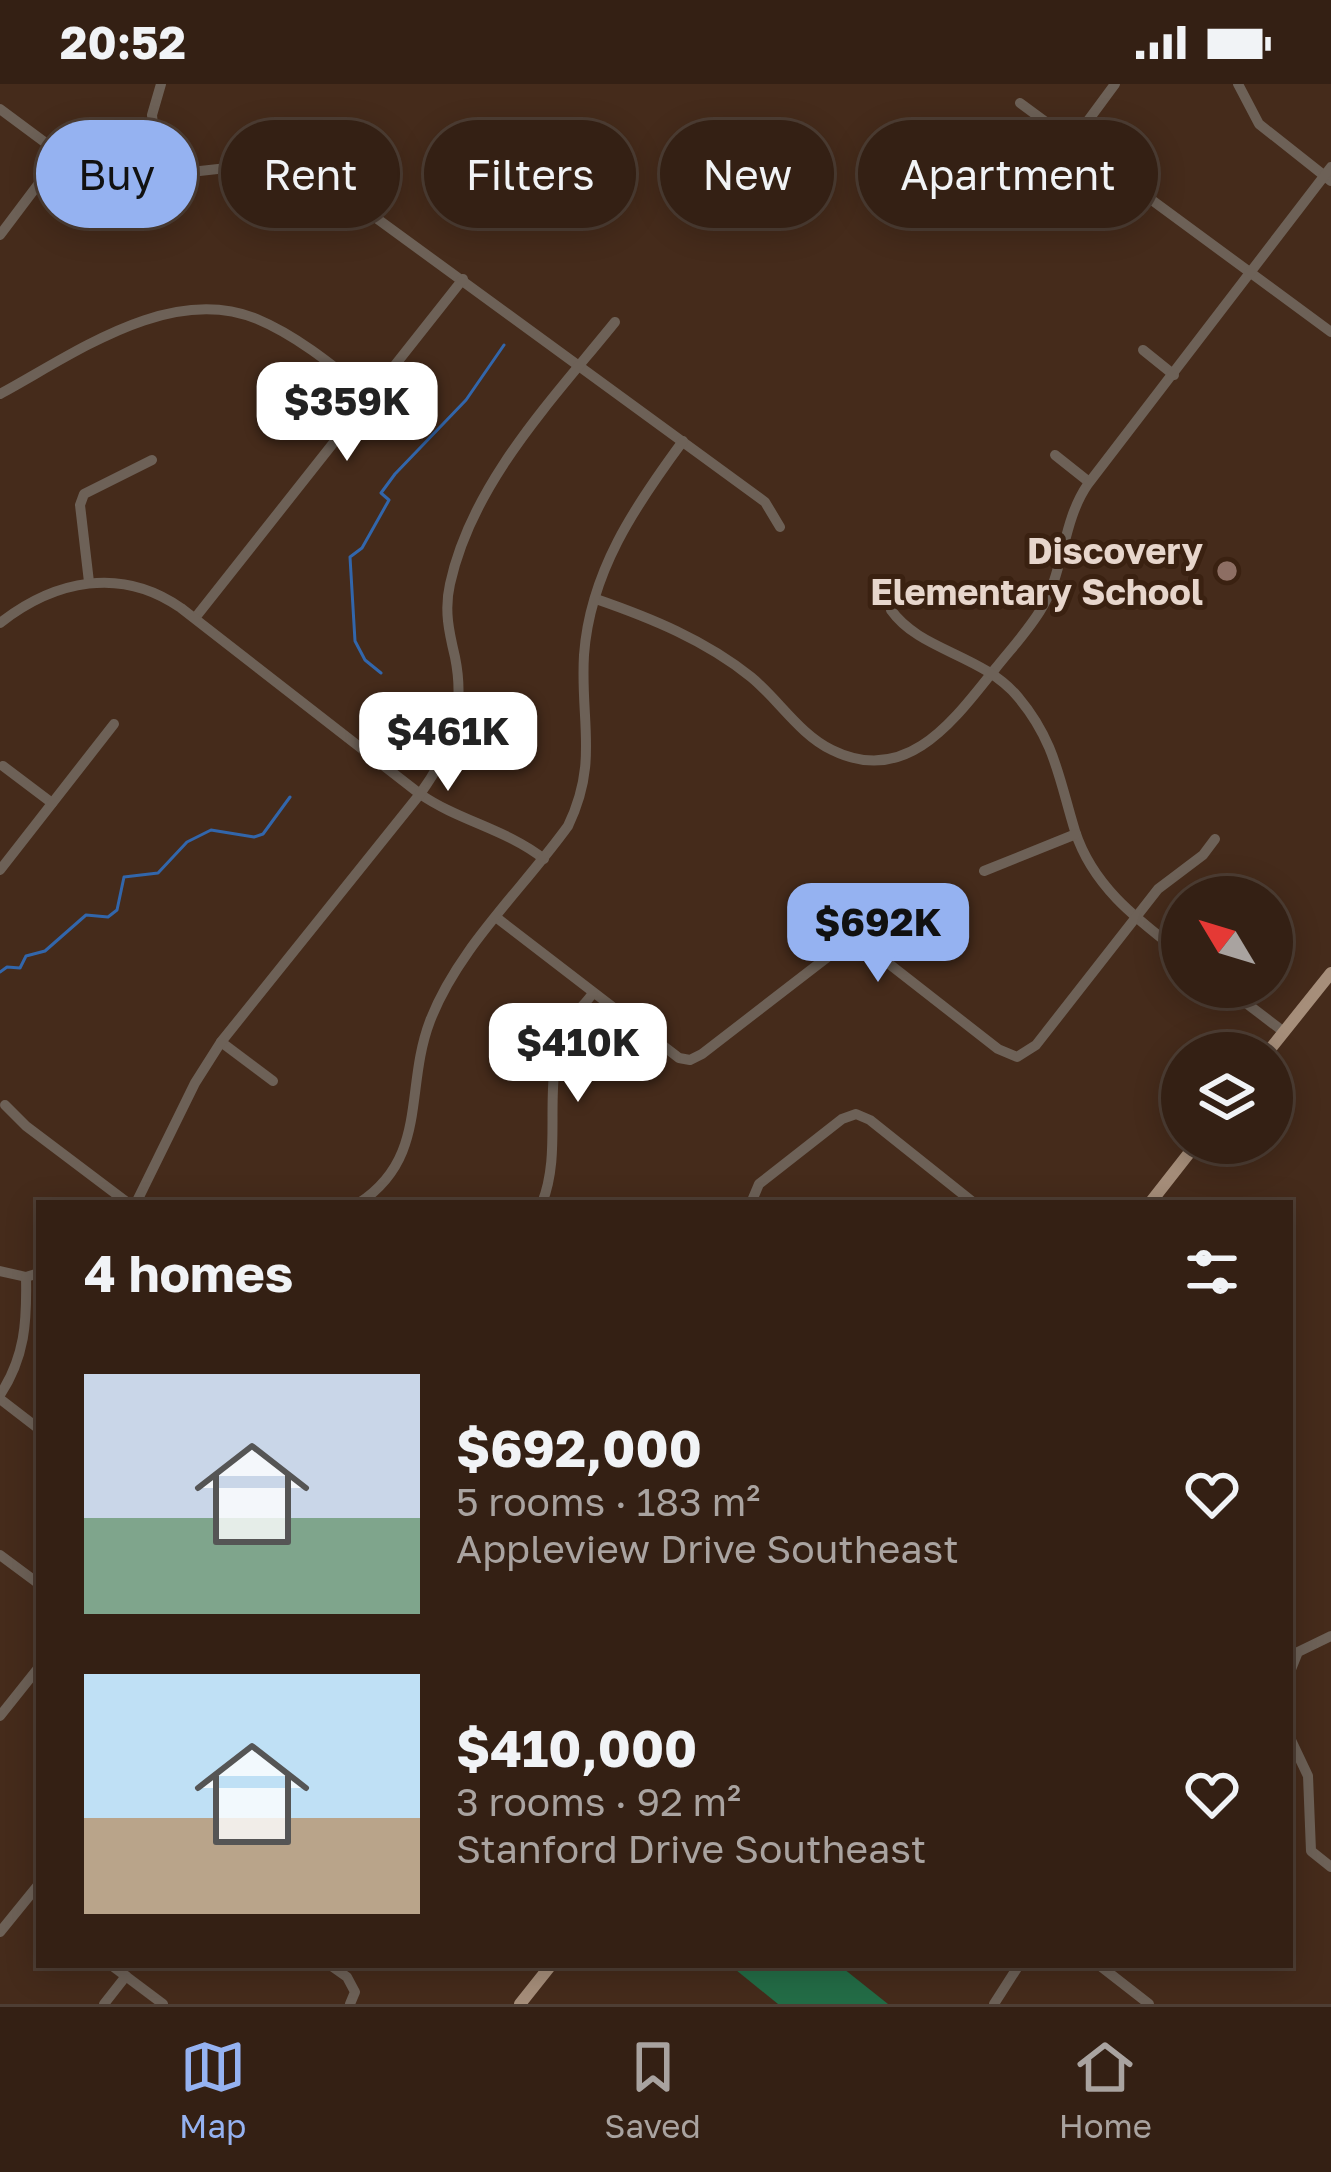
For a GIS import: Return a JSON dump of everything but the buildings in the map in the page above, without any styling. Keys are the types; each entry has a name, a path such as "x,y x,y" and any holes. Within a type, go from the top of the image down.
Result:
{"main road":[{"path":"1284,1032 1331,974"},
{"path":"1152,1200 1181,1164"},
{"path":"520,2004 547,1968"}],"street":[{"path":"152,120 161,84"},
{"path":"1088,120 1115,84"},
{"path":"596,599 709,648 750,676 815,740 852,757 904,756 932,741 957,717 1043,607 1071,512 1089,482 1329,175 1259,124 1238,84"},
{"path":"1020,103 1044,120"},
{"path":"0,109 36,136"},
{"path":"197,172 262,164 311,173 344,193 765,502 781,527"},
{"path":"0,235 36,187"},
{"path":"1158,204 1331,332"},
{"path":"195,618 463,279"},
{"path":"0,394 143,320 199,309 241,314 276,328 371,396"},
{"path":"134,1200 221,1042 444,758 459,711 460,683 446,612 457,556 510,455 615,322"},
{"path":"1143,350 1174,375"},
{"path":"363,1200 378,1189 402,1157 411,1132 417,1063 427,1028 458,968 568,826 587,774 584,650 596,599 621,530 682,441"},
{"path":"1055,455 1089,482"},
{"path":"89,582 80,505 84,494 152,460"},
{"path":"0,622 40,595 89,582 153,591 195,618 419,794 442,809 506,832 544,859"},
{"path":"891,610 905,628 962,654 1013,691 1057,759 1076,834 1099,878 1136,919 1161,938"},
{"path":"0,870 114,724"},
{"path":"3,766 52,803"},
{"path":"984,871 1076,834"},
{"path":"497,918 679,1058 690,1060 838,949 856,943 998,1049 1017,1057 1036,1045 1166,880 1203,855 1215,839"},
{"path":"543,1200 552,1172 560,1045 570,1022 593,993"},
{"path":"1253,1008 1284,1032"},
{"path":"221,1042 273,1081"},
{"path":"5,1105 26,1126 128,1200"},
{"path":"751,1200 759,1184 842,1119 856,1114 870,1120 970,1200"},
{"path":"0,1271 26,1277 36,1274"},
{"path":"26,1277 21,1358 0,1397 36,1427"},
{"path":"0,1555 36,1582"},
{"path":"1293,1664 1298,1652 1331,1636"},
{"path":"0,1716 36,1671"},
{"path":"1293,1744 1308,1776 1311,1851 1331,1867"},
{"path":"0,1932 36,1888"},
{"path":"26,1901 36,1909"},
{"path":"115,1968 163,2004"},
{"path":"333,1968 352,1984 355,1992 350,2004"},
{"path":"994,2004 1017,1968"},
{"path":"1103,1968 1149,2004"},
{"path":"104,2004 126,1976"}],"green space":[{"path":"843,1968 888,2004 778,2004 736,1970"}],"waterway":[{"path":"381,673 365,660 355,641 350,557 362,548 389,500 381,493 466,400 504,345"},
{"path":"0,972 20,968 26,956 45,951 86,915 108,917 117,910 124,877 158,873 187,842 211,830 254,837 263,834 290,797"}],"place":[{"name":"Discovery Elementary School","path":"1227,571"}]}
